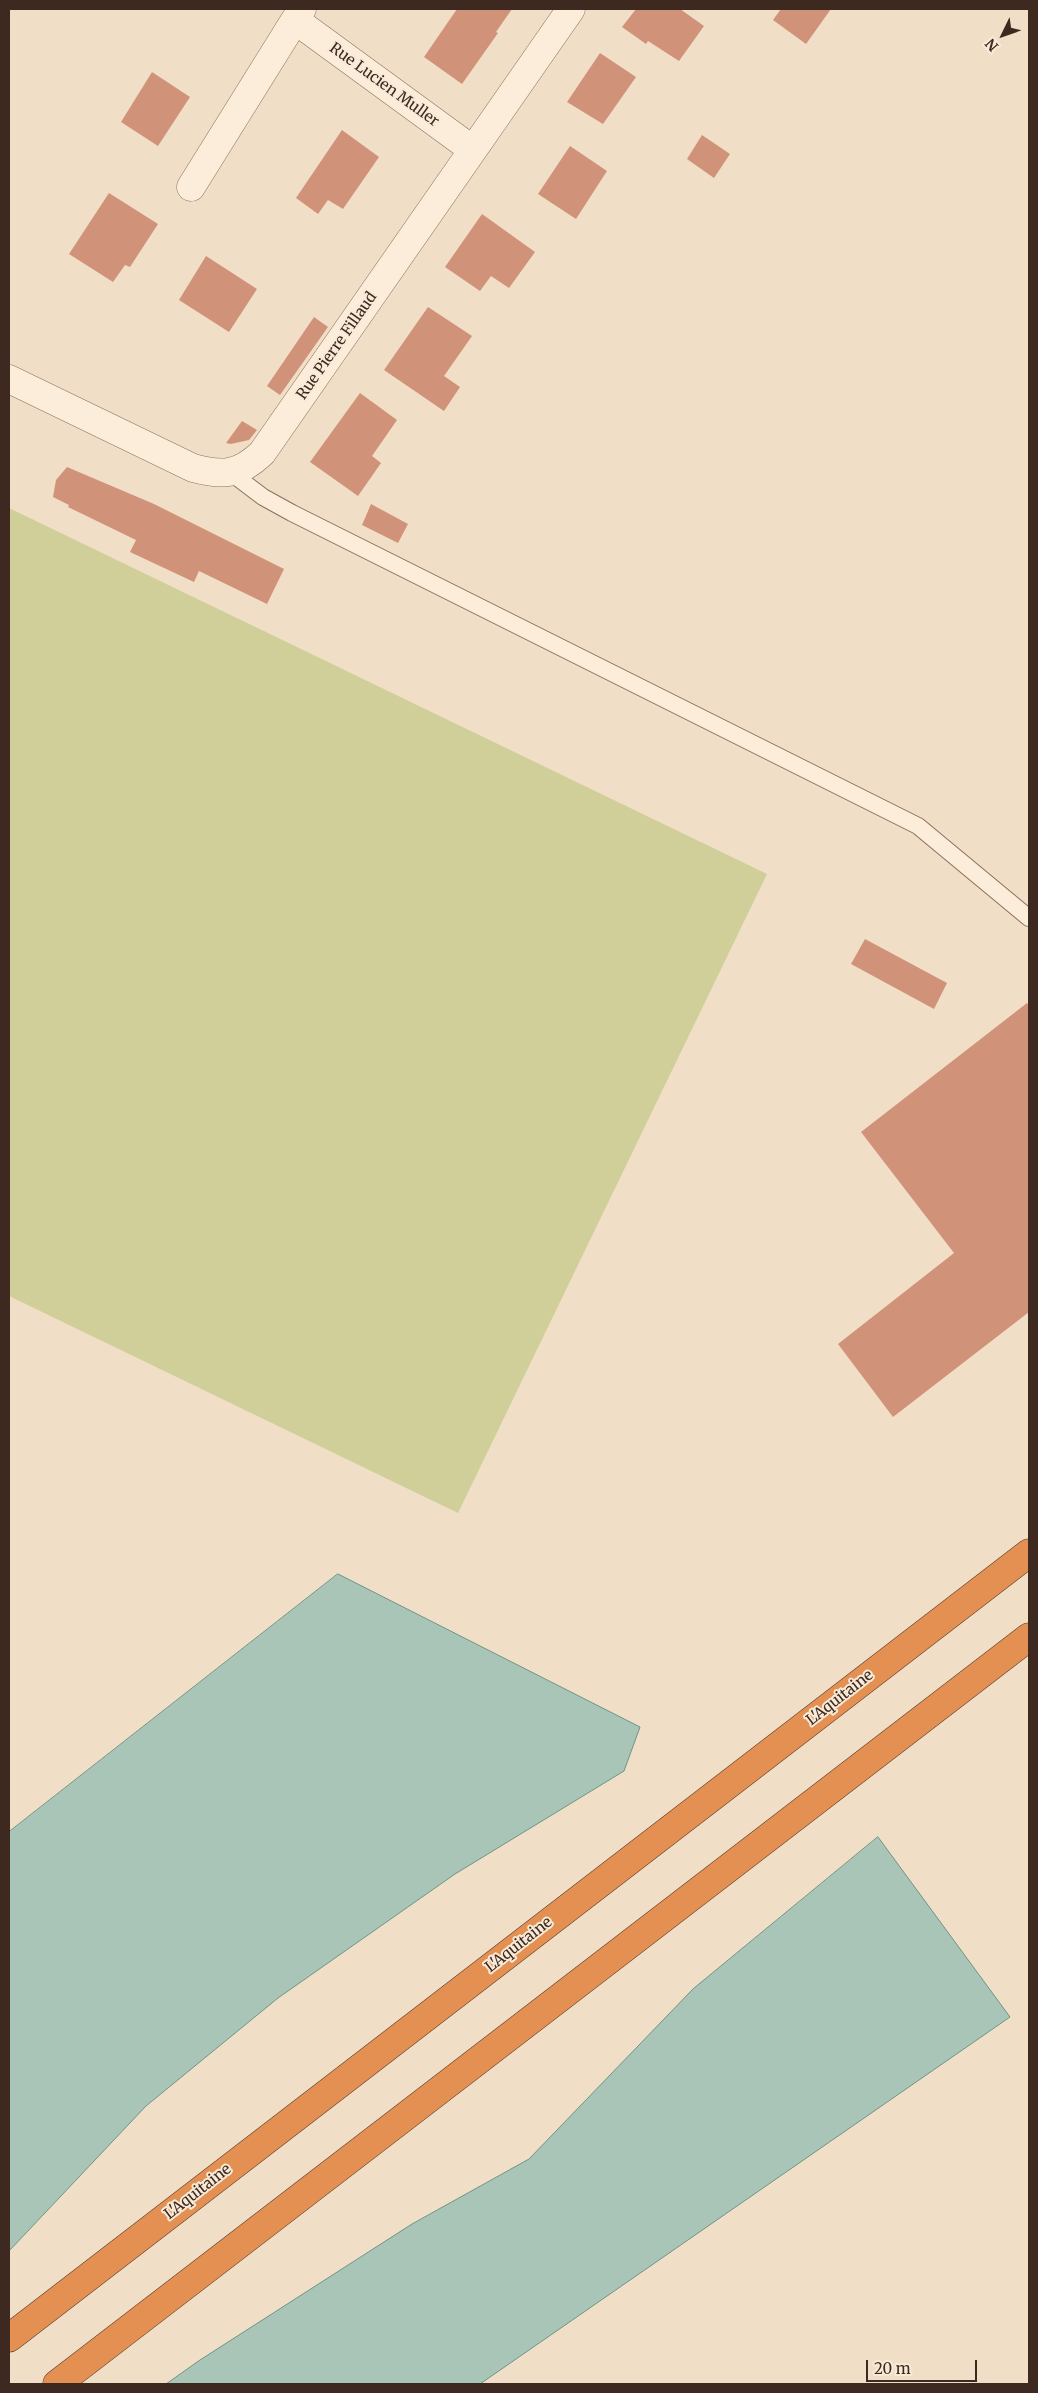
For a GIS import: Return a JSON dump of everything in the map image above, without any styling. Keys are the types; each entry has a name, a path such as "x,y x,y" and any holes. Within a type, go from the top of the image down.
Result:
{"highway":[{"name":"L'Aquitaine","path":"9,2338 1029,1552"},
{"path":"57,2384 1029,1637"}],"street":[{"name":"Rue Pierre Fillaud","path":"9,380 193,468 214,473 230,472 248,466 262,453 571,9"},
{"name":"Rue Lucien Muller","path":"191,187 299,14 473,150"}],"lane":[{"path":"230,472 263,497 292,513 918,826 1029,918"}],"shaded area":[{"path":"9,508 767,874 458,1513 9,1296"},
{"path":"338,1574 640,1727 624,1771 455,1874 278,1998 146,2106 9,2251 9,1832"},
{"path":"878,1837 1010,2017 480,2384 166,2384 200,2360 412,2224 529,2159 693,1989"}],"building":[{"path":"457,9 512,9 496,32 498,33 462,84 424,57"},
{"path":"636,9 680,9 704,26 679,61 648,41 646,44 622,27"},
{"path":"781,9 831,9 806,44 773,20"},
{"path":"600,53 636,77 603,124 567,102"},
{"path":"152,72 190,97 158,146 121,122"},
{"path":"342,130 379,157 343,209 328,200 318,214 296,198"},
{"path":"702,135 730,154 714,178 687,159"},
{"path":"570,146 607,171 576,219 538,194"},
{"path":"109,193 158,224 130,267 125,265 113,282 69,254"},
{"path":"482,214 535,252 509,288 491,276 480,291 445,267"},
{"path":"206,256 257,289 229,332 179,300"},
{"path":"428,307 472,336 444,376 460,387 444,411 384,370"},
{"path":"314,317 328,327 280,395 267,386"},
{"path":"360,393 397,420 372,456 381,463 358,496 310,462"},
{"path":"242,421 257,430 249,440 231,444 226,443"},
{"path":"67,467 154,504 284,569 267,604 199,571 194,582 130,552 136,540 68,507 69,505 53,497 56,480"},
{"path":"371,504 408,524 398,543 362,525"},
{"path":"865,939 947,983 934,1009 851,964"},
{"path":"1027,1003 1029,1006 1029,1312 893,1417 838,1344 954,1253 861,1132"}]}
